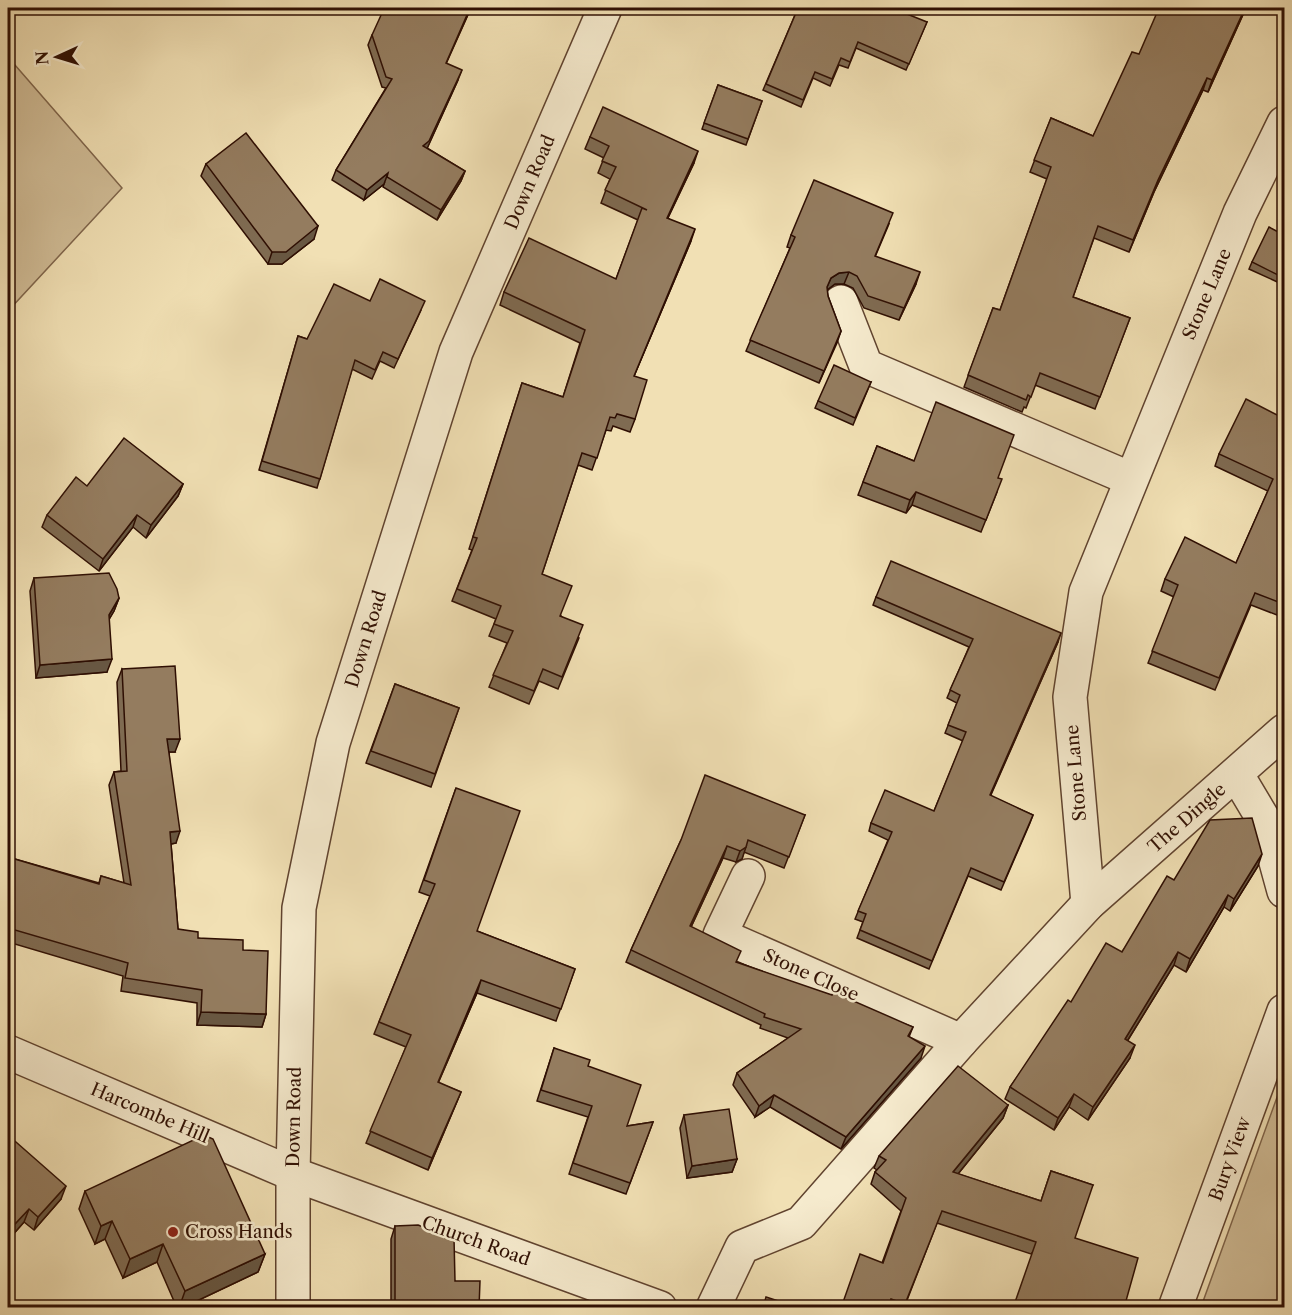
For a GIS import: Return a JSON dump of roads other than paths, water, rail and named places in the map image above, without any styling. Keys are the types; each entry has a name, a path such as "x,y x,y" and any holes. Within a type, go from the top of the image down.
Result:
{"street":[{"name":"Down Road","path":"293,1308 293,1174 300,908 333,743 456,352 605,8"},
{"name":"Stone Lane","path":"1088,904 1070,697 1086,592 1240,213 1284,123"},
{"path":"841,302 866,366 1131,479"},
{"name":"The Dingle","path":"1088,904 1237,775 1284,731"},
{"path":"1237,775 1265,822 1284,891"},
{"name":"Stone Close","path":"748,876 720,935 961,1041"},
{"path":"713,1308 742,1247 801,1223 961,1041 1088,904"},
{"name":"Bury View","path":"1175,1308 1284,1011"},
{"name":"Harcombe Hill","path":"8,1052 293,1174"},
{"name":"Church Road","path":"293,1174 660,1308"}],"place":[{"name":"Cross Hands","path":"173,1232"}]}
